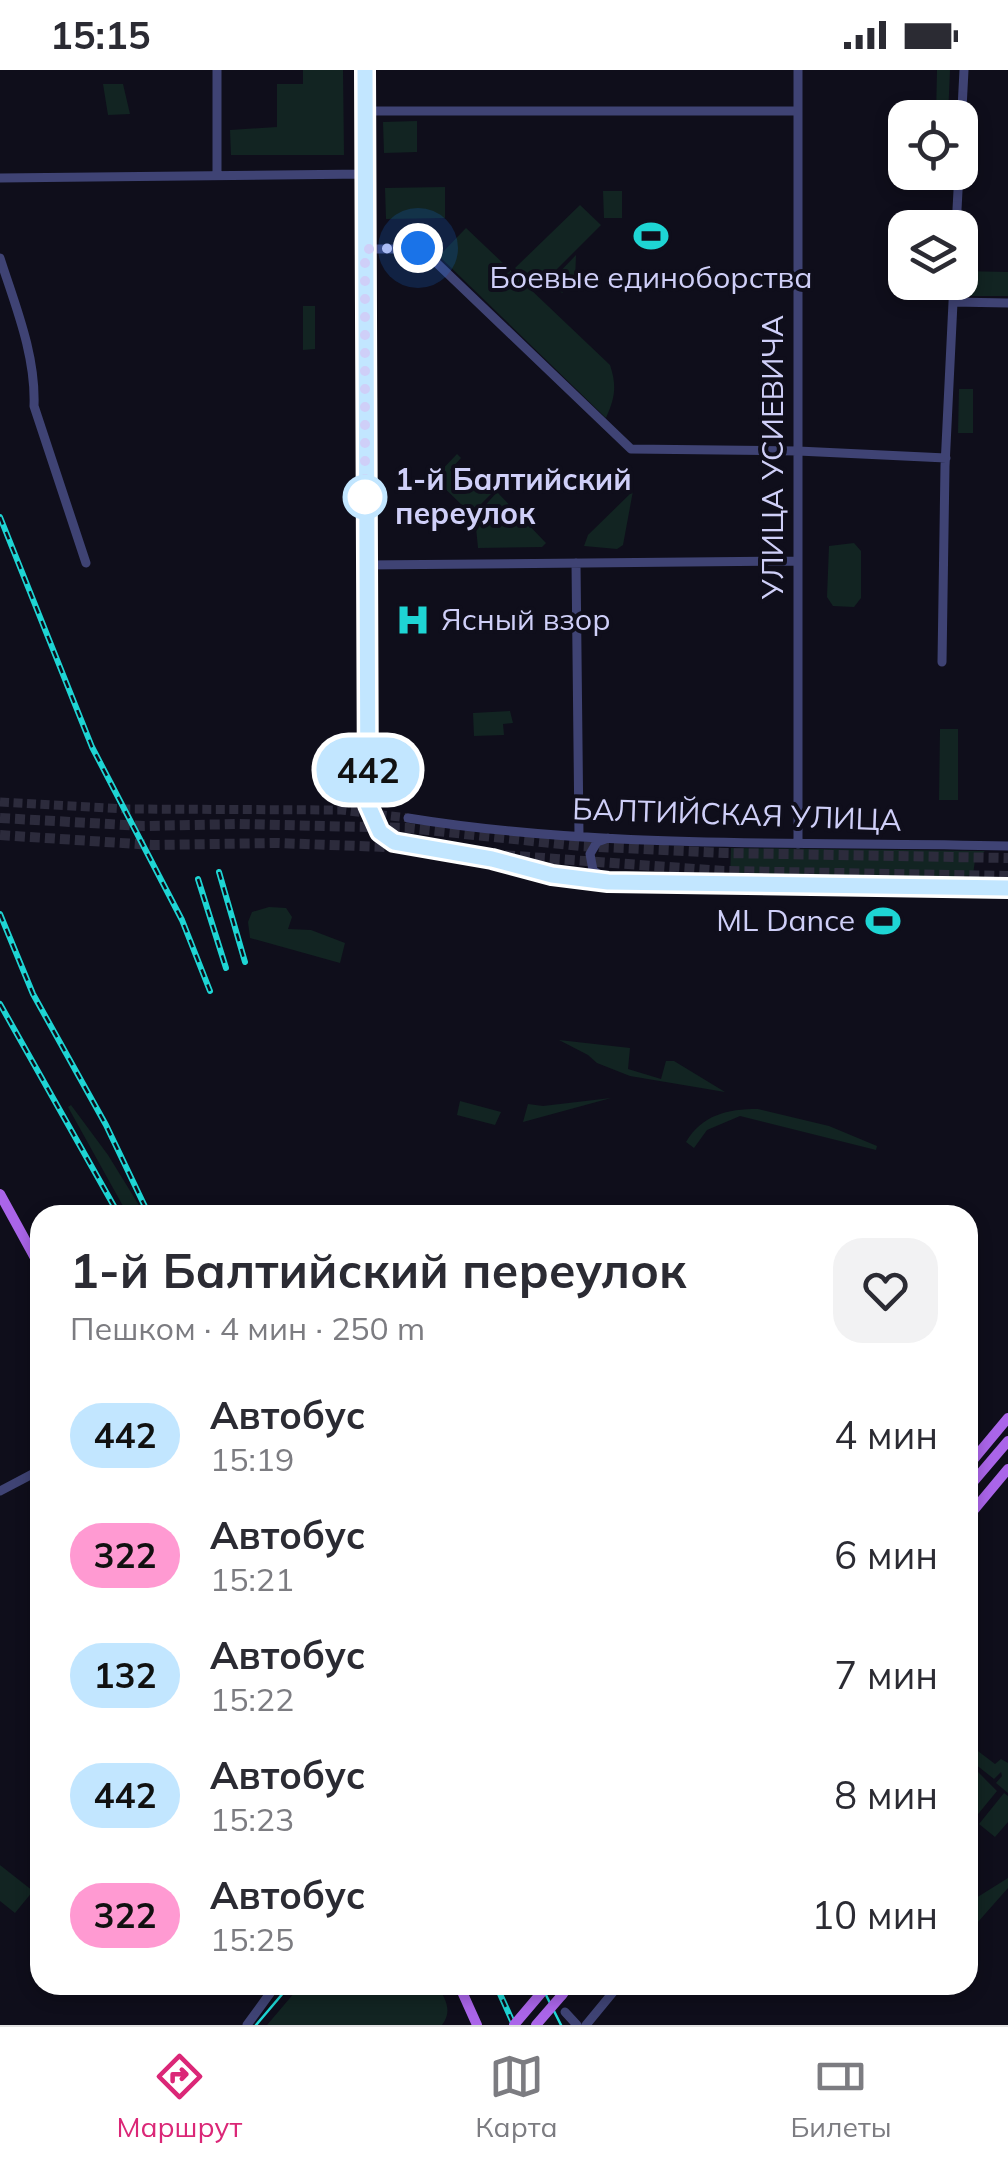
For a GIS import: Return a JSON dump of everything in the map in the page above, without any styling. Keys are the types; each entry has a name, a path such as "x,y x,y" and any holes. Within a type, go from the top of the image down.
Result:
{"main road":[{"path":"0,1194 30,1249"},
{"path":"978,1454 1008,1418"},
{"path":"978,1476 1008,1441"},
{"path":"978,1504 1008,1469"},
{"path":"462,1995 473,2024"},
{"path":"514,2025 540,1995"},
{"path":"536,2025 562,1995"}],"street":[{"path":"216,174 217,70"},
{"path":"365,70 368,805 380,832 394,842 492,859 552,875 608,882 1008,888"},
{"name":"УЛИЦА УСИЕВИЧА","path":"798,70 798,844"},
{"path":"962,100 964,70"},
{"path":"364,110 798,111"},
{"path":"0,178 364,174"},
{"path":"365,249 422,249 631,449 946,458"},
{"path":"0,258 29,355 35,382 34,406 86,563"},
{"path":"942,662 952,302 1008,302"},
{"path":"365,565 798,561"},
{"path":"576,563 579,835"},
{"name":"БАЛТИЙСКАЯ УЛИЦА","path":"408,818 465,827 579,835 798,844 1008,846"},
{"path":"608,882 593,870 590,854 597,842 614,836"},
{"path":"0,1491 30,1475"},
{"path":"246,2025 268,1995"},
{"path":"586,2025 611,1995"},
{"path":"566,2012 576,2025"}],"green space":[{"path":"303,70 343,70 344,155 231,155 230,130 277,127 277,84 303,84"},
{"path":"937,70 950,70 949,100 936,100"},
{"path":"103,84 123,84 130,114 108,115"},
{"path":"417,121 417,152 384,153 383,122"},
{"path":"445,187 445,218 386,219 385,188"},
{"path":"603,191 622,191 622,218 604,218"},
{"path":"580,205 601,225 537,289 515,268"},
{"path":"466,228 610,365 614,392 606,418 439,256"},
{"path":"576,255 575,281 562,293 551,281"},
{"path":"978,271 1008,272 1008,296 978,296"},
{"path":"303,306 315,306 315,349 303,350"},
{"path":"959,389 973,389 973,433 958,433"},
{"path":"457,454 461,458 450,470 467,487 479,475 494,491 478,507 465,508 434,478"},
{"path":"633,491 623,545 617,549 584,546 588,535"},
{"path":"497,492 546,543 542,547 478,548 475,517"},
{"path":"854,543 861,551 861,598 854,607 833,606 827,597 829,546"},
{"path":"510,711 513,723 503,724 504,735 474,736 473,713"},
{"path":"940,729 958,729 958,800 939,800"},
{"path":"731,848 985,851 975,860 973,875 887,883 730,878"},
{"path":"286,908 292,917 288,929 311,930 345,943 340,963 250,938 248,922 252,912"},
{"path":"559,1040 630,1048 628,1069 661,1079 666,1061 674,1061 725,1092 630,1076 597,1063"},
{"path":"611,1098 523,1122 528,1104 543,1106"},
{"path":"460,1101 501,1112 495,1125 457,1115"},
{"path":"71,1105 108,1155 139,1205 122,1205 68,1107"},
{"path":"758,1109 829,1126 877,1146 876,1150 740,1116 707,1130 694,1148 686,1142 700,1125 716,1115"},
{"path":"978,1751 995,1764 1001,1759 1008,1763 1008,1793 996,1783 1001,1772 994,1779 978,1766"},
{"path":"978,1772 997,1791 978,1814"},
{"path":"1004,1793 1008,1796 1008,1822 995,1837 979,1824"},
{"path":"0,1865 30,1889 30,1895 15,1913 0,1901"},
{"path":"1008,1878 1008,1888 978,1922 978,1897"},
{"path":"292,1995 442,1995 447,2005 442,2025 267,2025"}],"tunnel":[{"path":"0,802 127,809 341,810 408,818"},
{"path":"0,818 144,826 408,828 580,846 725,853 1008,858"},
{"path":"0,835 152,845 277,843 414,848"},
{"path":"460,852 724,871 1008,876"}],"tram line":[{"path":"256,2025 282,1995"},
{"path":"546,1995 561,2025"}],"railway":[{"path":"0,517 92,747 182,920 210,991"},
{"path":"219,872 245,962"},
{"path":"198,879 226,968"},
{"path":"0,914 33,994 106,1125 144,1205"},
{"path":"0,1004 113,1205"},
{"path":"500,1995 514,2025"}],"bus line":[{"name":"442","path":"365,70 368,805 380,832 394,842 492,859 552,875 608,882 1008,888"}],"place":[{"name":"Боевые единоборства","path":"651,236"},
{"name":"1-й Балтийский переулок","path":"365,497"},
{"name":"Ясный взор","path":"413,620"},
{"name":"ML Dance","path":"883,921"}],"route":[{"path":"365,497 365,249 418,248"}]}
